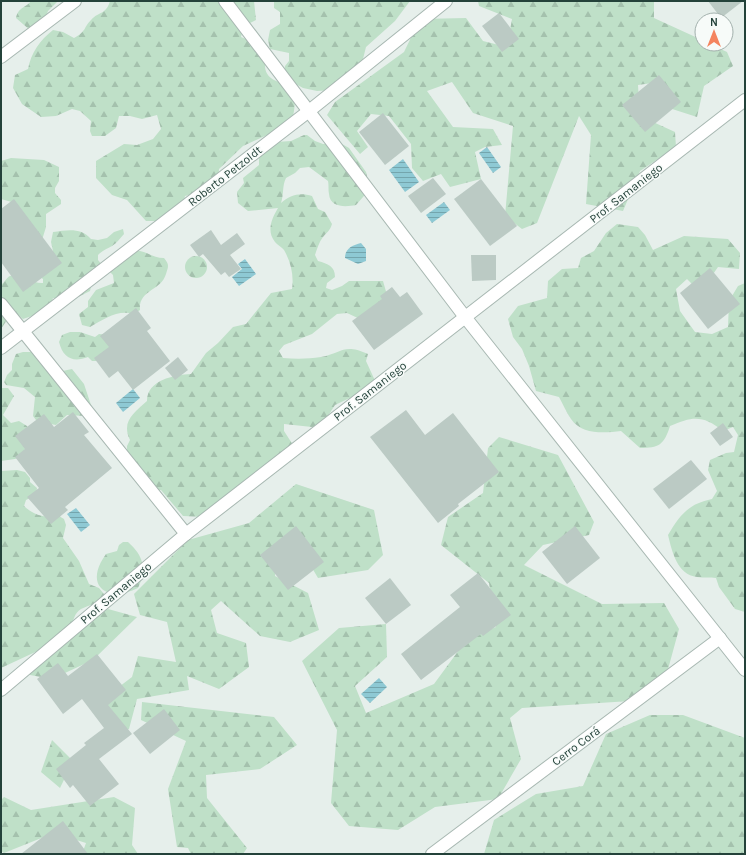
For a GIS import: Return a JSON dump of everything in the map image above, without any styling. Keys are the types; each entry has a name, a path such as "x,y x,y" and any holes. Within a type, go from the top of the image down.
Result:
{"street":[{"path":"1,58 75,1"},
{"path":"225,1 465,318 745,670"},
{"name":"Roberto Petzoldt","path":"1,348 308,111 446,1"},
{"name":"Prof. Samaniego","path":"1,690 186,534 745,100"},
{"path":"1,304 186,534"},
{"name":"Cerro Corá","path":"432,854 720,638"}],"green space":[{"path":"31,1 58,1 48,11 45,19 31,31 16,18 18,12"},
{"path":"110,1 254,1 256,20 244,26 241,37 255,43 266,57 266,70 271,78 275,81 293,87 295,106 291,124 243,146 219,169 218,183 197,193 185,196 183,205 172,221 146,221 127,200 112,195 96,178 96,161 124,144 137,145 153,139 161,129 157,115 142,119 130,116 119,116 116,128 105,136 92,136 90,131 91,121 80,111 72,109 56,116 41,117 22,104 13,88 15,75 28,69 34,52 48,34 53,30 63,32 74,38 78,36 94,17 106,9"},
{"path":"274,1 410,1 395,21 366,47 361,67 333,90 317,91 303,88 283,77 285,66 289,61 289,53 270,49 268,40 270,30 280,24 280,12 274,8"},
{"path":"478,1 654,1 654,18 694,36 694,52 727,52 733,66 704,86 697,117 669,108 652,83 638,85 640,116 675,132 676,147 640,171 623,211 586,204 591,135 579,116 537,223 522,229 505,216 513,126 473,113 452,82 427,91 453,127 493,129 502,145 485,147 475,152 481,179 450,187 441,174 423,181 412,168 411,144 389,116 371,114 357,131 368,147 360,154 327,115 335,102 404,52 420,19 466,18 483,41 507,47 512,19 479,6"},
{"path":"307,135 315,141 323,144 342,144 349,148 366,172 370,189 356,205 339,206 330,199 328,181 309,167 300,168 286,178 281,203 295,195 303,194 312,196 318,209 325,212 332,224 320,241 315,255 318,261 328,264 335,273 335,277 327,283 326,288 332,290 349,281 383,281 387,295 362,320 347,313 337,314 312,334 284,345 279,351 283,358 297,359 321,357 348,349 360,351 368,354 366,361 377,385 335,405 322,425 312,427 284,424 284,431 295,448 256,488 245,492 205,517 183,516 161,490 153,491 127,458 127,446 130,440 127,428 128,422 130,418 147,401 151,388 156,383 170,377 191,374 206,353 233,327 246,324 271,293 292,289 292,274 288,259 284,250 272,238 270,229 272,220 278,208 248,211 238,203 237,192 244,183 243,178 259,165 259,155 276,142 291,141"},
{"path":"11,158 44,160 59,167 59,181 55,188 55,193 61,200 61,204 46,214 46,227 42,240 15,203 1,199 1,161"},
{"path":"617,224 638,227 645,235 653,250 684,236 728,239 740,253 739,269 718,267 709,280 697,289 687,279 676,289 680,311 695,332 712,334 728,327 729,301 738,286 745,283 745,612 735,609 719,587 716,578 690,575 680,567 671,548 668,535 686,511 697,504 712,499 717,491 708,470 710,460 726,453 734,452 738,435 733,427 723,431 710,422 704,420 685,420 670,426 660,444 652,447 640,448 621,431 594,432 581,428 571,419 559,397 536,391 529,366 522,349 513,337 508,319 518,306 547,298 548,281 562,269 578,268 581,258 594,251 606,233"},
{"path":"123,229 124,234 117,242 98,255 98,260 103,266 92,283 90,291 74,299 53,298 45,309 37,314 23,319 17,314 9,317 1,329 1,285 9,277 14,275 43,283 43,279 37,275 53,251 51,242 53,232 74,230 87,235 91,239 98,240 107,238 114,232"},
{"path":"140,251 164,258 168,266 166,274 160,284 143,298 140,303 140,310 134,314 122,313 111,316 90,327 82,325 79,314 88,307 88,301 96,290 114,283 113,275 109,271 122,252"},
{"path":"196,256 200,257 206,263 206,271 200,277 196,278 192,277 186,271 185,267 186,263 192,257"},
{"path":"70,332 80,332 95,337 99,334 108,335 117,344 102,361 92,361 88,357 83,359 69,358 63,352 59,342 62,335"},
{"path":"23,352 35,352 58,372 72,369 84,384 93,411 85,416 67,415 56,425 36,420 33,416 35,397 24,388 6,385 4,382 7,375 12,370 12,364 16,354"},
{"path":"1,388 8,388 14,396 3,415 11,423 19,421 27,426 31,435 22,456 15,459 1,461"},
{"path":"499,437 558,455 594,522 589,535 543,545 524,565 602,604 664,603 679,629 667,673 630,701 522,708 510,718 521,759 498,799 435,807 398,830 349,826 331,803 337,730 302,661 339,628 386,624 387,657 355,686 366,713 434,684 467,639 496,627 489,583 441,545 448,517 483,493 488,448"},
{"path":"17,470 25,472 30,478 30,482 37,488 36,495 26,500 24,506 40,516 59,516 64,519 66,525 63,538 79,561 89,584 99,588 108,599 81,609 75,615 70,627 64,633 49,642 44,648 1,668 1,471"},
{"path":"296,484 374,510 383,555 368,570 318,578 295,539 276,547 275,576 308,593 319,630 290,642 260,636 221,601 211,610 217,633 246,643 249,667 219,689 187,676 189,690 137,699 129,729 115,734 103,699 132,677 138,656 176,662 167,622 140,615 134,594 188,540 249,523"},
{"path":"123,542 128,542 138,553 141,558 143,569 138,588 117,594 102,589 98,583 97,575 106,554 117,551 119,545"},
{"path":"108,609 137,617 93,660 52,679 30,675 26,661"},
{"path":"142,702 274,717 297,745 260,769 206,775 207,798 247,848 243,854 191,854 188,848 177,847 168,789 186,741 141,720"},
{"path":"650,715 683,715 745,738 745,854 484,854 494,820 536,794 583,786 606,734"},
{"path":"52,740 73,761 60,788 41,772"},
{"path":"4,797 31,810 114,797 135,808 132,845 138,854 82,854 86,843 54,833 4,853 1,851 1,800"}],"water":[{"path":"487,147 501,167 493,173 479,153"},
{"path":"403,159 419,182 405,192 389,170"},
{"path":"444,202 450,210 432,223 426,215"},
{"path":"361,243 366,249 366,261 358,264 345,258 348,249"},
{"path":"245,259 256,274 239,286 232,277 242,269 238,264"},
{"path":"133,389 140,398 123,412 116,403"},
{"path":"76,508 90,525 81,532 67,514"},
{"path":"379,678 387,687 370,703 361,694"}],"building":[{"path":"708,1 743,1 729,12 716,12"},
{"path":"499,13 519,39 502,52 482,26"},
{"path":"659,75 681,102 645,132 622,105"},
{"path":"383,113 409,146 385,165 359,132"},
{"path":"433,178 446,194 421,213 408,196"},
{"path":"481,179 517,226 490,246 454,199"},
{"path":"14,199 62,263 23,292 1,262 1,209"},
{"path":"211,230 221,245 237,233 245,244 230,255 241,269 229,277 225,272 221,275 203,254 199,257 190,245"},
{"path":"471,255 496,255 496,280 472,281"},
{"path":"710,268 740,304 708,329 680,293"},
{"path":"392,287 400,297 407,292 423,314 374,350 352,321 382,299 380,296"},
{"path":"136,308 151,328 147,331 170,361 133,390 118,371 109,378 94,358 109,347 100,336"},
{"path":"178,357 188,370 175,380 165,368"},
{"path":"406,410 425,435 453,413 499,472 458,504 459,506 438,523 370,437"},
{"path":"73,412 89,432 84,435 112,468 65,507 68,510 51,524 27,497 39,488 15,457 25,449 15,436 44,414 54,427"},
{"path":"723,423 733,437 720,446 710,433"},
{"path":"691,460 707,479 669,509 653,489"},
{"path":"296,526 324,562 288,590 260,555"},
{"path":"575,526 600,558 567,584 542,552"},
{"path":"478,573 511,615 483,636 481,634 421,680 401,654 460,607 450,595"},
{"path":"390,578 411,605 386,624 365,598"},
{"path":"97,654 126,690 108,705 132,734 99,759 119,784 90,806 73,785 70,788 56,769 86,745 84,743 104,728 82,699 63,714 37,679 58,663 68,676"},
{"path":"164,709 180,730 150,754 133,733"},
{"path":"63,821 88,854 21,854"}]}
